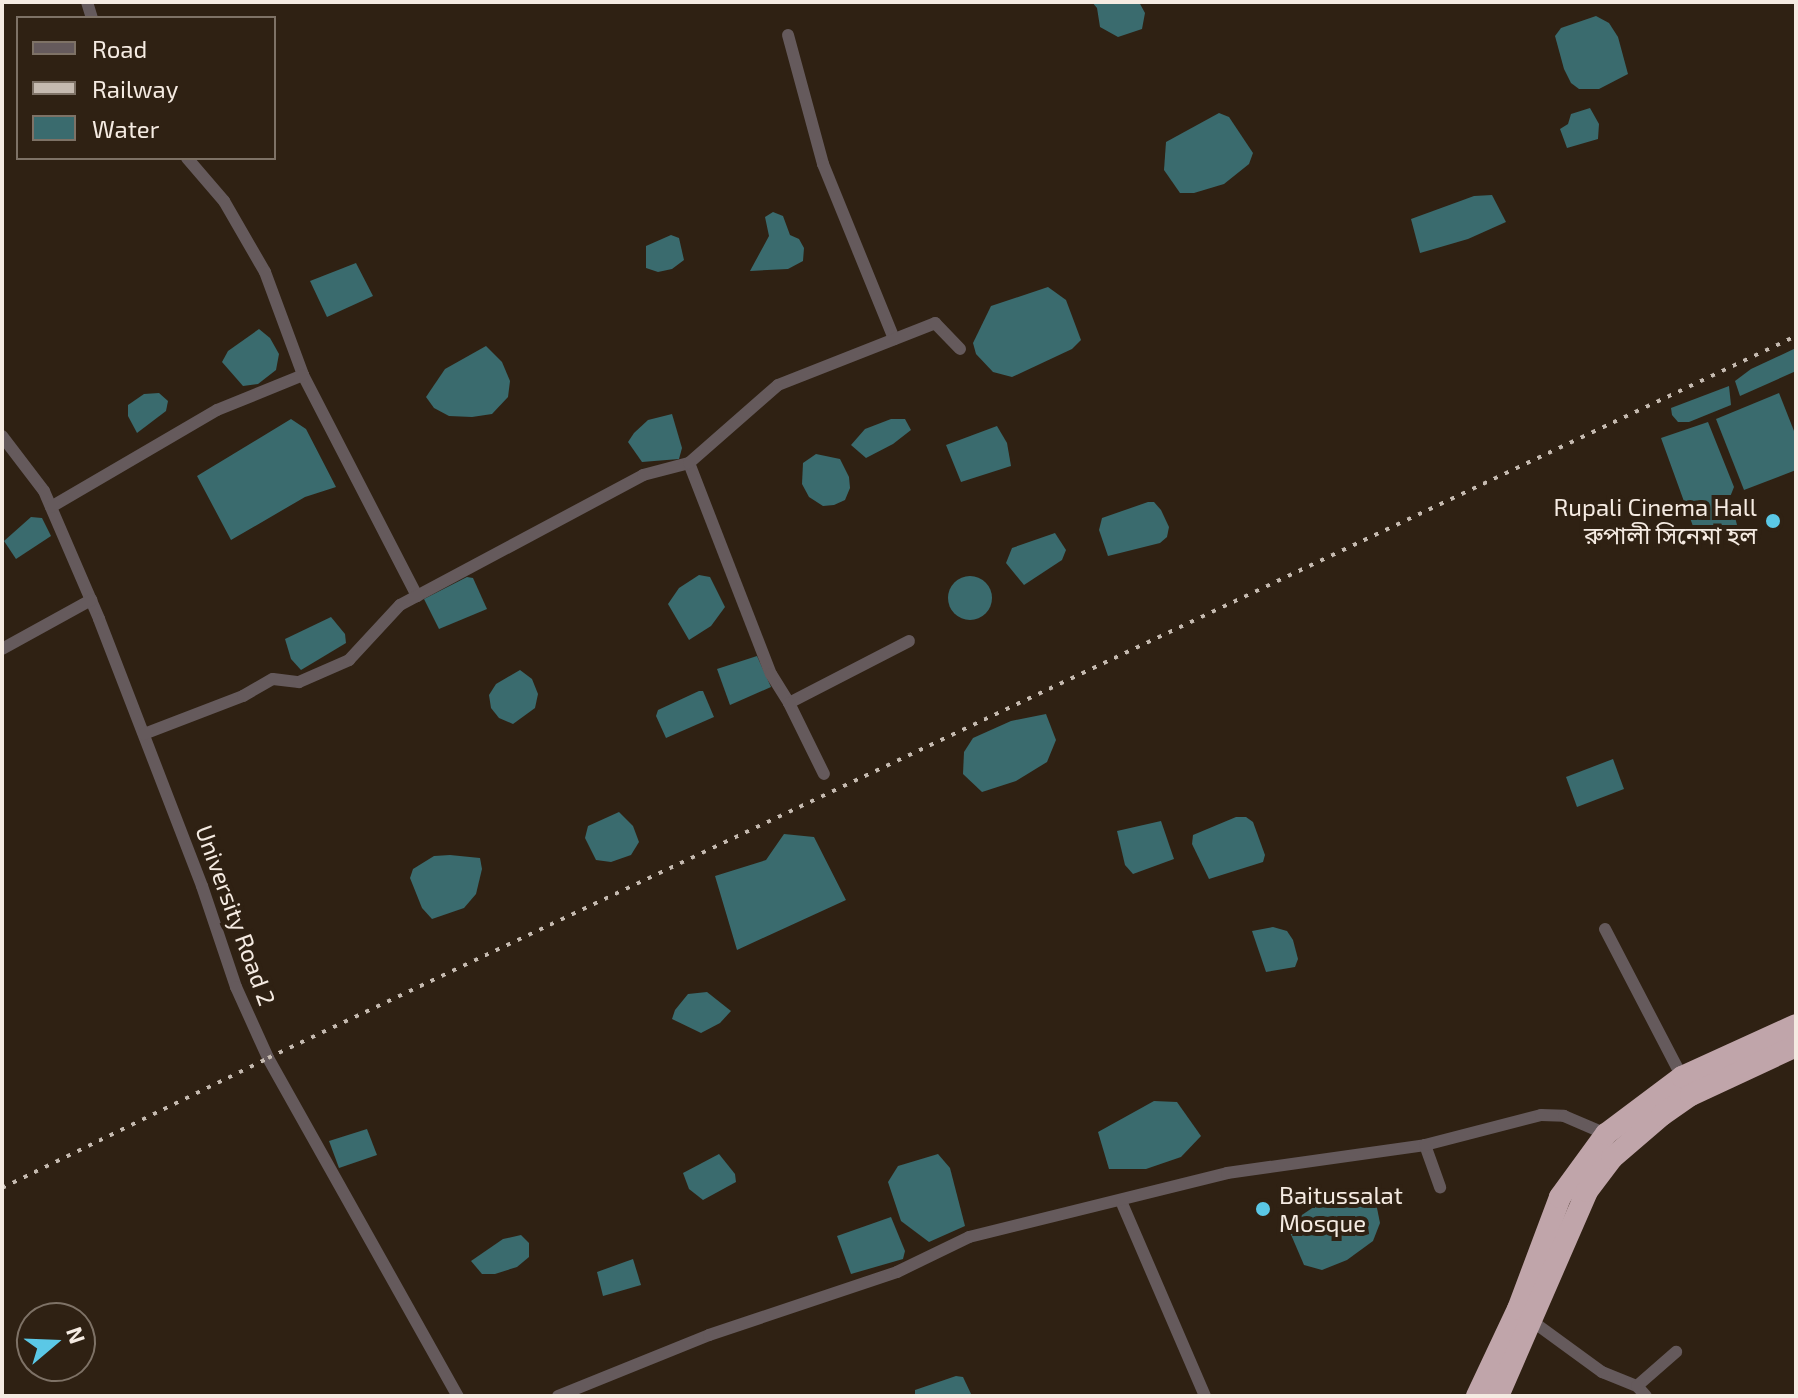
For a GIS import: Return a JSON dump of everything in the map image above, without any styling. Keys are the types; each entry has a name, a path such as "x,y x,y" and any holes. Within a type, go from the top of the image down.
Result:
{"highway":[{"path":"1477,1396 1518,1309 1560,1197 1606,1134 1682,1077 1796,1025"},
{"path":"1498,1396 1587,1191 1612,1158 1662,1115 1691,1095 1796,1046"}],"street":[{"path":"788,35 823,164 894,339"},
{"path":"189,160 224,201 265,272 303,375 417,596"},
{"path":"144,734 243,696 273,679 299,682 349,660 400,605 643,475 689,463 778,385 935,323 960,349"},
{"path":"51,507 217,410 303,375"},
{"name":"University Road 2","path":"2,436 44,491 91,600 144,734 236,987 268,1058 458,1396"},
{"path":"689,463 733,583 771,674 824,774"},
{"path":"2,649 91,600"},
{"path":"789,703 909,641"},
{"path":"1605,929 1682,1077"},
{"path":"558,1396 709,1335 897,1272 969,1237 1227,1173 1425,1145 1541,1115 1564,1116 1606,1134"},
{"path":"1425,1145 1440,1187"},
{"path":"1121,1201 1205,1396"},
{"path":"1532,1321 1602,1372 1641,1391 1676,1352"}],"water":[{"path":"1092,2 1139,2 1145,13 1142,29 1118,37 1100,27 1097,8"},
{"path":"1596,16 1609,23 1618,37 1628,74 1599,89 1579,89 1571,83 1564,69 1555,36 1561,28"},
{"path":"1590,108 1599,124 1598,139 1567,148 1560,129 1568,124 1571,114"},
{"path":"1219,113 1229,117 1253,153 1249,164 1224,184 1194,193 1180,193 1164,170 1166,142"},
{"path":"1492,195 1506,222 1468,239 1420,253 1411,219 1474,196"},
{"path":"773,212 783,216 790,235 799,239 804,248 803,261 788,269 750,271 769,236 765,217"},
{"path":"671,235 679,238 684,260 672,269 658,272 646,268 646,246"},
{"path":"356,263 373,296 327,317 310,281"},
{"path":"1048,287 1066,300 1081,340 1072,349 1012,377 993,372 976,354 973,343 991,306"},
{"path":"259,329 270,338 279,354 276,370 258,384 243,386 222,362 228,351"},
{"path":"486,346 502,362 510,381 508,397 492,414 472,417 449,416 434,408 426,397 445,369"},
{"path":"1796,348 1796,371 1740,396 1735,381 1751,369"},
{"path":"1729,386 1731,405 1689,422 1678,422 1672,415 1671,408"},
{"path":"159,393 168,401 166,411 137,433 128,416 128,405 144,394"},
{"path":"1779,393 1796,436 1796,470 1744,490 1716,419"},
{"path":"672,414 682,448 679,459 642,462 628,442 648,420"},
{"path":"291,419 306,429 336,487 305,497 231,540 197,476"},
{"path":"891,419 905,419 911,430 866,458 851,445 865,429"},
{"path":"1708,422 1734,487 1730,497 1738,529 1698,540 1661,438"},
{"path":"997,426 1007,443 1011,466 961,482 946,445"},
{"path":"816,454 840,459 849,477 850,488 845,500 823,506 809,497 802,484 803,463"},
{"path":"1154,502 1161,510 1169,527 1167,537 1160,543 1108,556 1099,530 1102,518"},
{"path":"31,517 42,518 51,536 16,559 4,541"},
{"path":"1055,533 1066,550 1062,560 1024,585 1006,563 1012,548"},
{"path":"699,575 710,577 725,607 711,626 689,640 668,604 679,588"},
{"path":"970,576 986,582 992,598 986,614 970,620 954,614 948,598 954,582"},
{"path":"467,577 473,578 487,609 439,629 424,599"},
{"path":"331,617 345,634 346,643 301,670 291,659 285,639"},
{"path":"757,656 771,687 730,705 717,669"},
{"path":"520,670 532,679 538,694 535,708 513,724 499,718 491,708 489,695 496,684"},
{"path":"703,691 714,717 666,738 656,716 658,710"},
{"path":"1046,714 1056,740 1047,762 1016,781 982,792 963,774 964,752 973,738 1011,721"},
{"path":"1613,759 1624,789 1577,807 1566,777"},
{"path":"619,812 633,826 639,842 631,855 611,862 596,860 585,838 588,826"},
{"path":"1236,817 1246,817 1253,822 1265,855 1263,862 1209,879 1192,844 1193,835"},
{"path":"1161,821 1174,859 1133,874 1125,865 1117,831"},
{"path":"784,834 814,837 846,900 737,950 715,876 766,860"},
{"path":"434,856 480,858 482,869 476,894 464,908 432,919 422,908 410,878 413,869"},
{"path":"1273,927 1287,931 1293,940 1298,959 1295,967 1266,972 1252,931"},
{"path":"707,992 731,1011 720,1023 701,1033 672,1019 688,994"},
{"path":"1154,1101 1177,1102 1201,1136 1181,1157 1146,1169 1109,1169 1098,1132"},
{"path":"367,1129 377,1155 339,1168 329,1141"},
{"path":"719,1154 735,1174 736,1182 703,1200 689,1189 683,1173"},
{"path":"938,1154 950,1168 965,1226 929,1242 901,1221 888,1182 898,1166"},
{"path":"1366,1189 1377,1208 1380,1223 1373,1241 1347,1260 1322,1270 1304,1265 1289,1230 1299,1217 1321,1202"},
{"path":"891,1217 905,1251 903,1259 851,1274 837,1236"},
{"path":"521,1235 529,1243 529,1257 517,1267 495,1274 482,1274 471,1261 503,1239"},
{"path":"633,1259 641,1285 603,1296 597,1272"},
{"path":"956,1376 963,1377 972,1396 915,1396 915,1390"}],"railway":[{"path":"2,1188 268,1058 1796,336"}],"place":[{"name":"Rupali Cinema Hall রুপালী সিনেমা হল","path":"1773,521"},
{"name":"Baitussalat Mosque","path":"1263,1209"}]}
